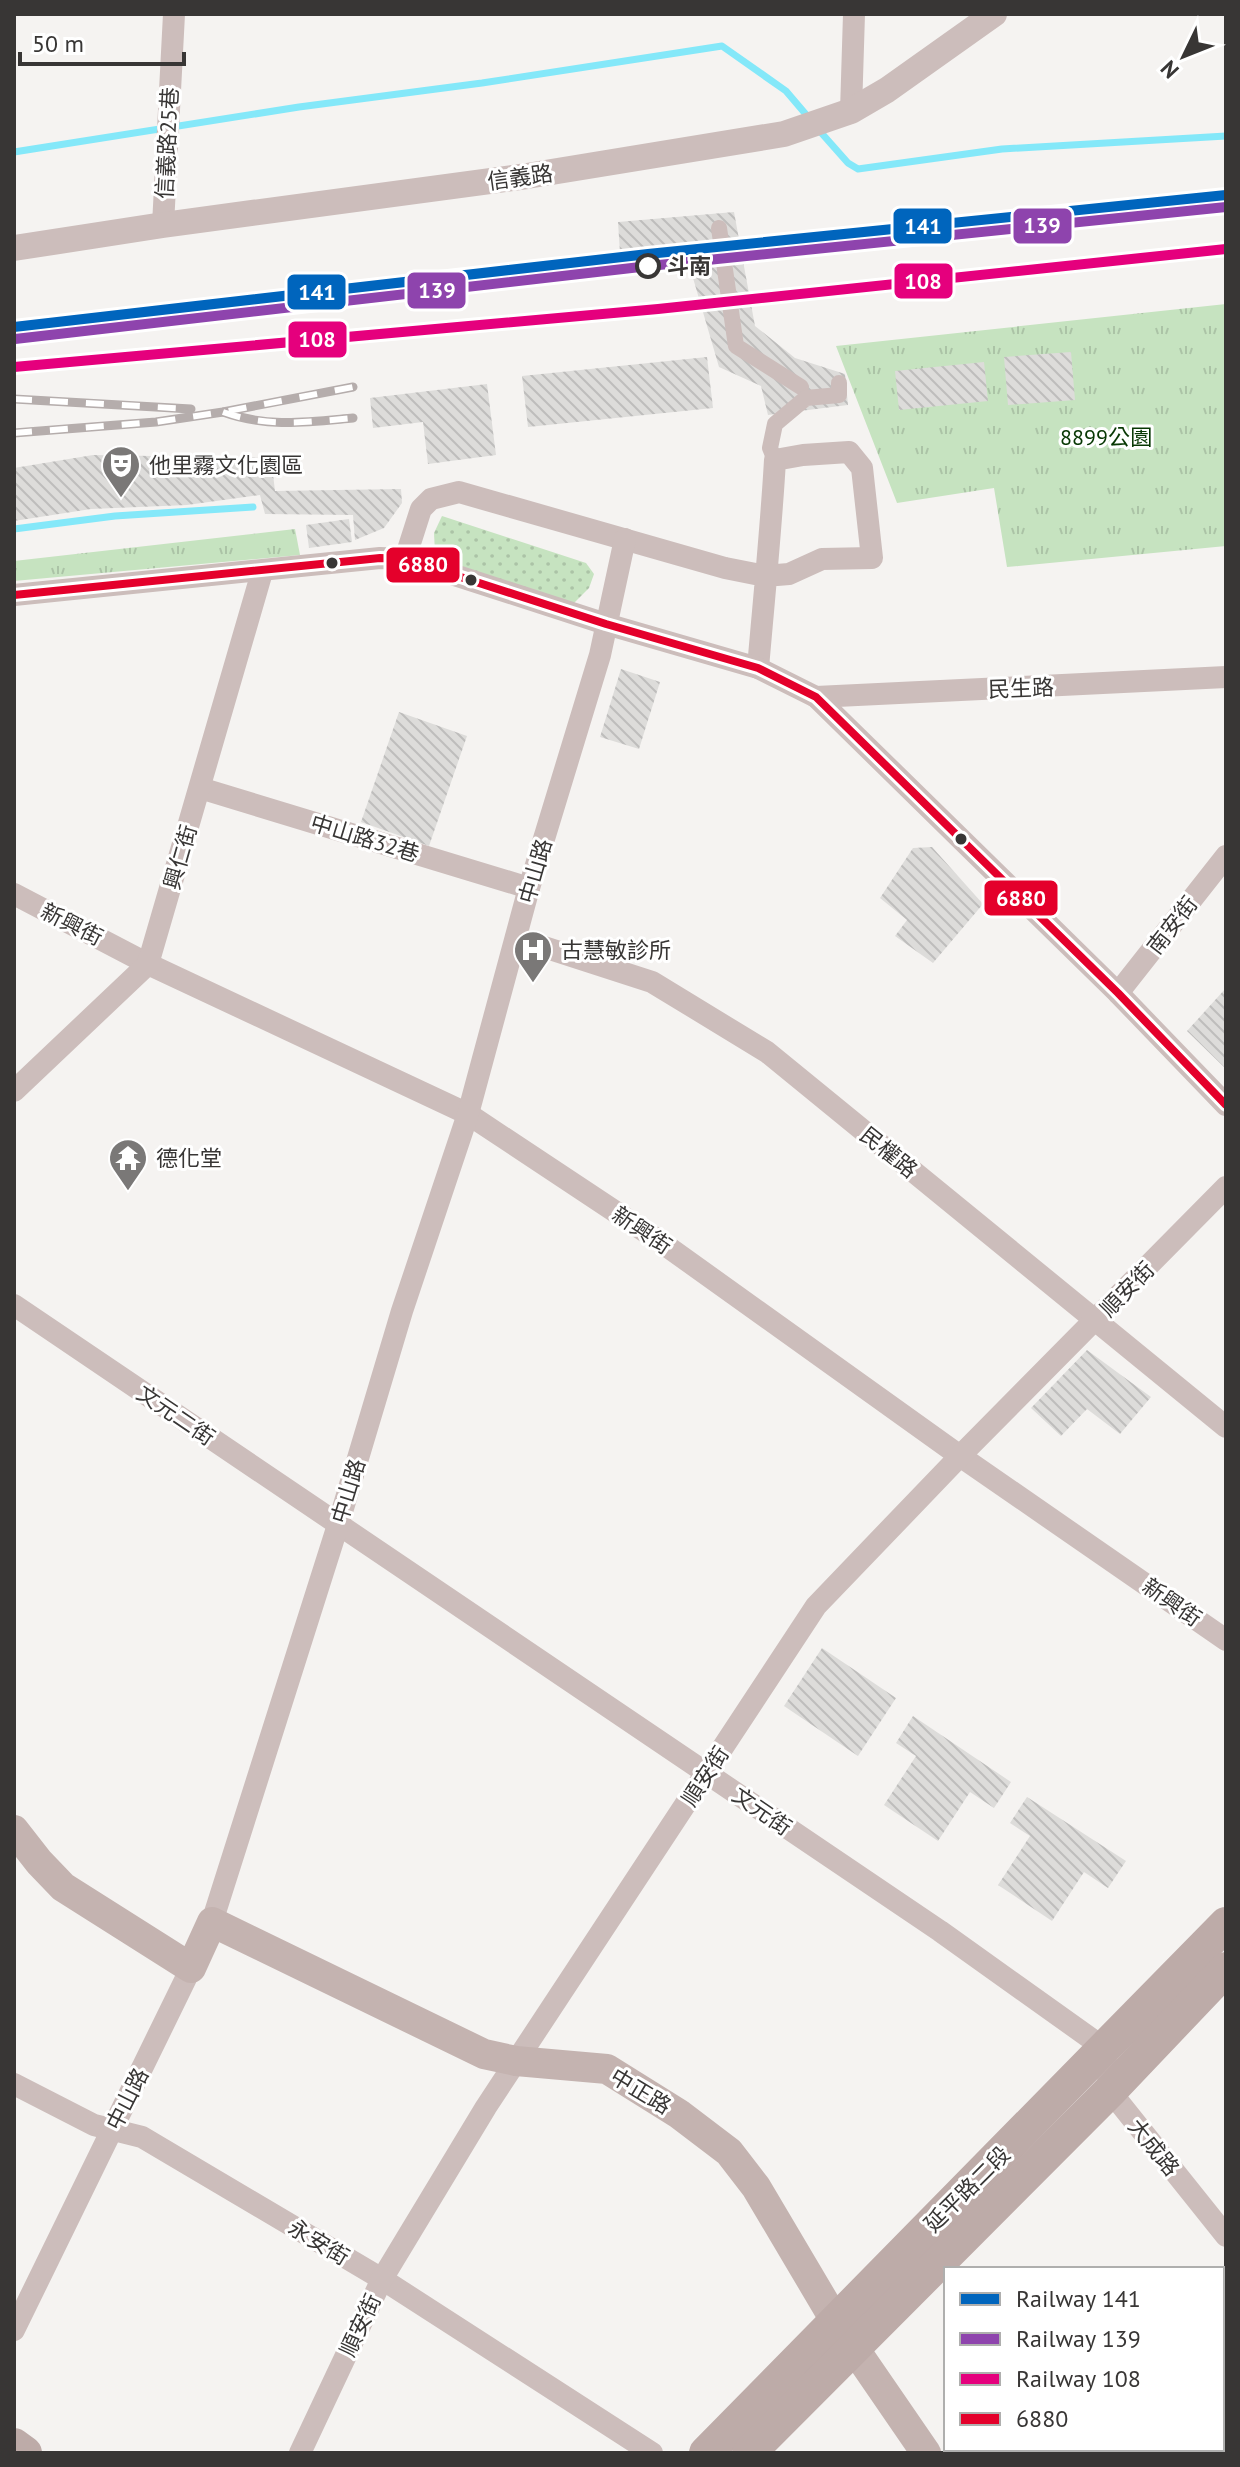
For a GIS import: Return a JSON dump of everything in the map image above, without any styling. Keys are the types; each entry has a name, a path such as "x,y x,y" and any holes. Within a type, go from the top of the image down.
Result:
{"main road":[{"path":"14,1830 63,1887 191,1968"},
{"name":"中山路","path":"191,1968 212,1922"},
{"name":"中正路","path":"212,1922 484,2054 516,2061 607,2069 679,2114 729,2152 756,2187 845,2335 926,2453"},
{"name":"延平路二段","path":"749,2453 845,2335 1104,2048 1226,1924"},
{"name":"延平路二段","path":"706,2453 845,2335 1110,2091 1226,1969"},
{"path":"14,2445 25,2453"}],"street":[{"name":"信義路25巷","path":"163,225 174,14"},
{"path":"851,111 854,14"},
{"name":"信義路","path":"14,248 527,176 784,134 851,111 887,90 994,14"},
{"path":"719,228 736,346 801,387"},
{"path":"758,668 765,576 771,544 775,460 770,448 775,424 806,398 839,395 839,383"},
{"path":"405,559 421,509 431,499 459,492 725,568 765,576 789,574 822,559 872,558 862,468 849,452 775,460"},
{"name":"中山路","path":"212,1922 338,1525 402,1311 468,1114 529,888 600,655 625,539"},
{"path":"14,595 380,558 405,559 606,624 758,668 816,697 1118,993 1226,1105"},
{"name":"興仁街","path":"148,964 262,572"},
{"name":"民生路","path":"816,697 1226,677"},
{"name":"中山路32巷","path":"200,788 529,888"},
{"name":"南安街","path":"1118,993 1226,856"},
{"name":"新興街","path":"14,894 148,964 468,1114 661,1242 960,1456 1226,1640"},
{"name":"民權路","path":"516,938 652,982 767,1052 1226,1427"},
{"path":"14,1091 148,964"},
{"name":"順安街","path":"300,2453 382,2279 516,2061 816,1606 1226,1187"},
{"name":"文元二街","path":"14,1305 338,1525"},
{"name":"文元街","path":"338,1525 940,1931 1104,2048"},
{"name":"中山路","path":"14,2330 191,1968"},
{"path":"1104,2048 1110,2091"},
{"name":"永安街","path":"14,2084 94,2125 142,2137 382,2279 652,2453"},
{"name":"大成路","path":"1110,2091 1226,2236"}],"green space":[{"name":"8899公園","path":"1226,304 1226,546 1007,567 994,488 897,503 836,346"},
{"path":"442,516 586,563 594,574 589,588 573,604 443,560 435,553 434,533"},
{"path":"295,529 300,555 14,581 14,561"}],"building":[{"path":"734,212 755,326 795,358 845,374 848,405 768,415 761,386 719,367 686,254 620,253 618,222"},
{"path":"1071,352 1075,400 1008,405 1004,357"},
{"path":"707,357 713,408 528,427 522,376"},
{"path":"984,362 988,401 899,410 895,371"},
{"path":"487,384 496,455 428,464 423,422 373,428 370,398"},
{"name":"他里霧文化園區","path":"93,455 271,458 275,491 401,489 402,503 384,528 355,540 353,515 265,514 260,495 187,505 91,509 14,521 14,468"},
{"path":"349,519 352,542 309,548 306,525"},
{"path":"621,669 660,682 639,749 600,737"},
{"path":"399,712 467,736 429,846 361,822"},
{"path":"932,847 983,904 933,963 895,936 907,920 880,898 913,848"},
{"path":"1226,988 1226,1069 1187,1031"},
{"path":"1087,1350 1151,1397 1120,1434 1087,1409 1061,1436 1031,1408"},
{"path":"822,1648 896,1698 858,1756 784,1706"},
{"path":"913,1716 1011,1782 994,1808 970,1792 938,1841 884,1805 916,1756 896,1743"},
{"path":"1027,1797 1126,1861 1108,1888 1084,1872 1052,1921 998,1885 1030,1836 1010,1823"}],"waterway":[{"path":"14,152 722,46 786,91 809,118"},
{"path":"817,128 848,163 858,169 1002,149 1226,136"},
{"path":"14,529 115,516 253,507"}],"railway":[{"path":"14,433 156,422 353,387"},
{"path":"14,399 191,409"},
{"path":"223,412 272,422 353,418"}],"rail line":[{"name":"141","path":"14,327 648,254 1226,195"},
{"name":"139","path":"15,339 649,266 1226,207"},
{"name":"108","path":"14,367 658,309 1226,249"}],"transit line":[{"name":"6880","path":"14,595 380,558 405,559 606,624 758,668 816,697 1118,993 1226,1105"}],"place":[{"name":"斗南","path":"648,266"},
{"name":"他里霧文化園區","path":"121,499"},
{"name":"古慧敏診所","path":"533,984"},
{"name":"德化堂","path":"128,1192"}]}
